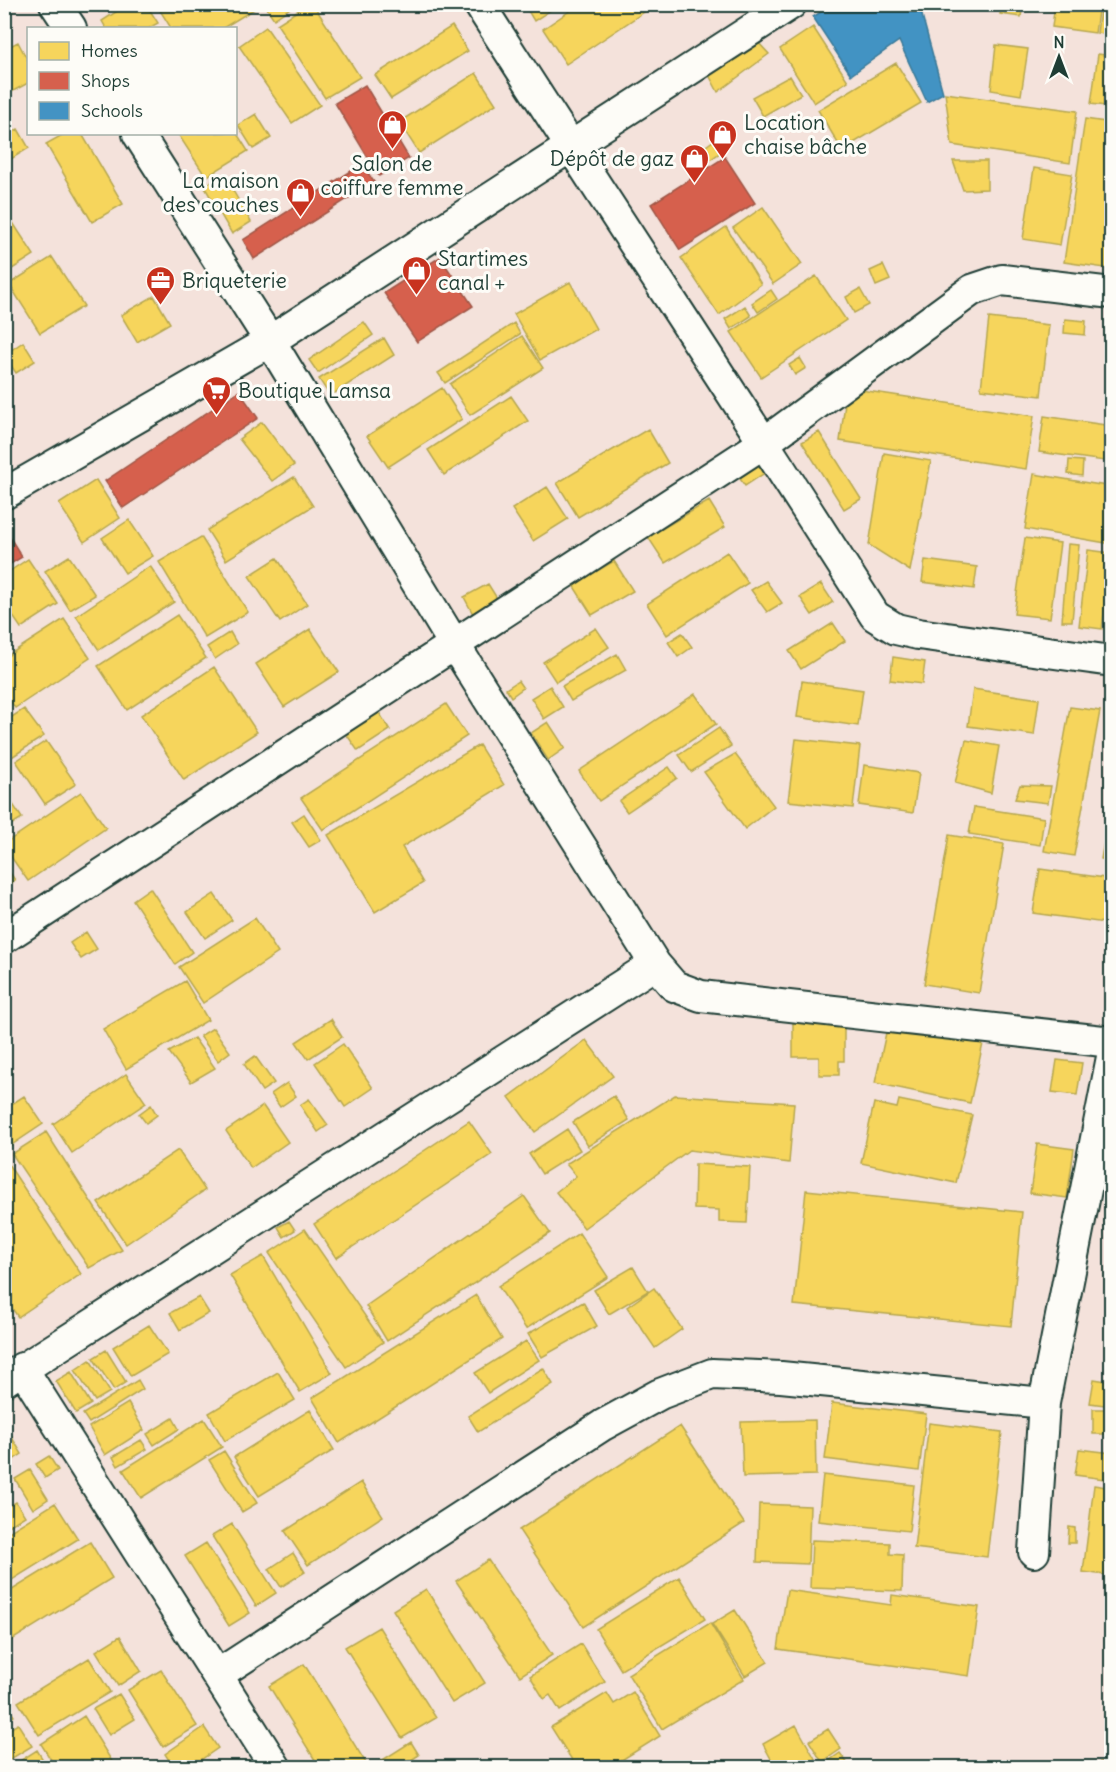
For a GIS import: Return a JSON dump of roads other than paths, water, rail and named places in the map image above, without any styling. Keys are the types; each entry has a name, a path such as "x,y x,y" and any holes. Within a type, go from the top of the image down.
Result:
{"street":[{"path":"55,4 69,27"},
{"path":"479,4 570,147 765,442 875,616 896,629 1112,661"},
{"path":"4,494 270,341 791,4"},
{"path":"139,135 270,341 454,644 655,964 674,986 701,996 1112,1042"},
{"path":"4,938 765,442 972,290 1002,280 1112,293"},
{"path":"276,1767 217,1675 14,1375 655,964"},
{"path":"1034,1552 1044,1403 1112,1057"},
{"path":"217,1675 603,1425 660,1394 712,1374 781,1377 1044,1403"}],"place":[{"name":"Salon de coiffure femme","path":"392,150"},
{"name":"Location chaise bâche","path":"723,160"},
{"name":"Dépôt de gaz","path":"695,184"},
{"name":"La maison des couches","path":"300,218"},
{"name":"Startimes canal +","path":"417,296"},
{"name":"Briqueterie","path":"161,306"},
{"name":"Boutique Lamsa","path":"217,416"}]}
